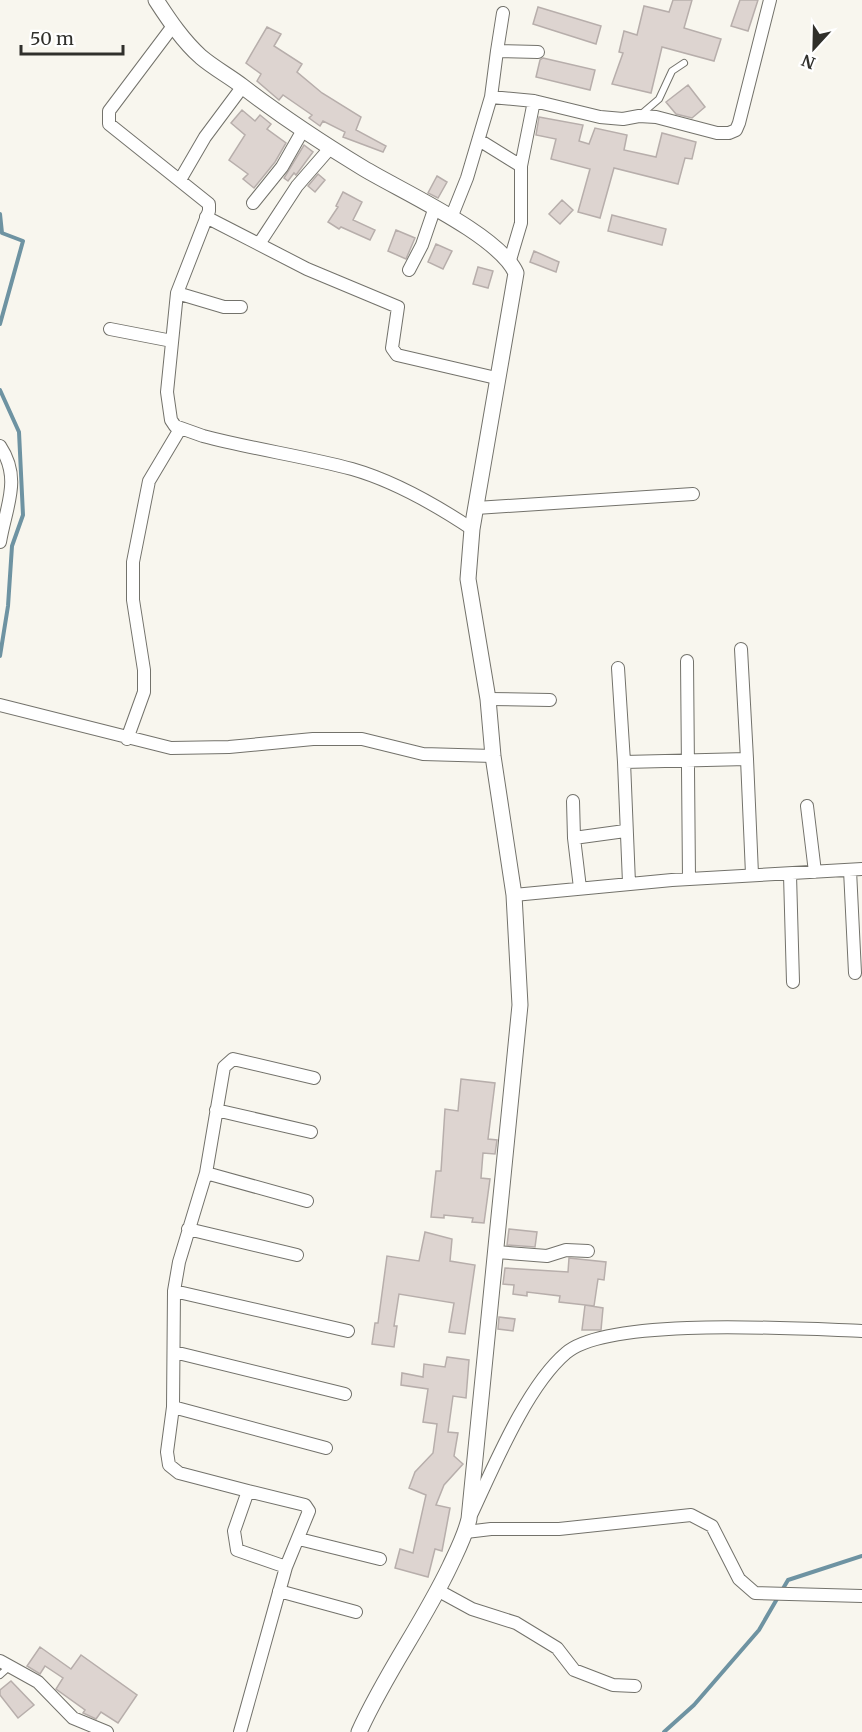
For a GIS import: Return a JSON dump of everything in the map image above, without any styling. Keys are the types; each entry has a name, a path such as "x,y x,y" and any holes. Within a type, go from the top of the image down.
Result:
{"street":[{"path":"156,0 173,26 201,57 303,130 498,248 510,260 516,273 496,378 472,529 468,579 488,699 493,756 514,895 520,1005 467,1526"},
{"path":"491,97 534,102 600,117 663,118 717,133 729,134 736,130 743,111 770,0"},
{"path":"451,218 479,140 491,97 503,13"},
{"path":"173,26 109,111 108,120 126,138 209,204 177,294 167,392 171,420 180,429 240,446 352,470 386,482 448,513 472,529"},
{"path":"496,51 538,52"},
{"path":"180,180 205,137 243,86"},
{"path":"510,260 521,223 521,166 534,102"},
{"path":"253,203 282,167 303,130"},
{"path":"479,140 521,166"},
{"path":"259,244 297,186 331,147"},
{"path":"409,270 422,245 434,210"},
{"path":"206,217 307,269 398,308 392,348 397,355 496,378"},
{"path":"177,294 224,307 241,307"},
{"path":"110,329 172,341"},
{"path":"127,739 144,692 144,670 133,600 133,562 149,481 180,429"},
{"path":"0,446 12,471 13,484 0,542"},
{"path":"476,508 693,494"},
{"path":"741,649 752,874"},
{"path":"687,661 689,878"},
{"path":"618,668 629,884"},
{"path":"488,699 550,700"},
{"path":"0,705 127,739 188,749 313,739 362,739 423,754 493,756"},
{"path":"624,762 747,759"},
{"path":"573,801 574,837 580,888"},
{"path":"807,806 815,872"},
{"path":"574,837 625,831"},
{"path":"514,895 689,878 752,874 790,875 856,869 855,973"},
{"path":"790,875 793,982"},
{"path":"240,1732 286,1567 309,1511 308,1507 174,1470 169,1465 166,1452 173,1407 174,1291 188,1229 206,1173 224,1067 233,1059 314,1078"},
{"path":"216,1110 311,1132"},
{"path":"206,1173 307,1201"},
{"path":"188,1229 297,1255"},
{"path":"496,1251 547,1256 566,1250 588,1251"},
{"path":"174,1291 348,1331"},
{"path":"359,1732 369,1709 439,1591 508,1436 550,1368 568,1351 583,1341 625,1333 684,1329 862,1331"},
{"path":"174,1352 345,1394"},
{"path":"173,1407 326,1448"},
{"path":"248,1491 234,1531 237,1550 286,1567"},
{"path":"467,1526 491,1529 559,1530 692,1515 712,1526 739,1580 755,1593 862,1596"},
{"path":"299,1539 381,1559"},
{"path":"279,1591 356,1612"},
{"path":"439,1591 472,1609 516,1623 557,1648 574,1670 612,1685 635,1686"},
{"path":"5,1663 38,1682 73,1718 107,1732"}],"lane":[{"path":"639,116 659,99 672,71 684,63"},
{"path":"0,1675 5,1663"}],"building":[{"path":"673,0 692,0 684,28 721,39 714,61 662,47 651,93 612,84 623,53 619,52 624,31 637,35 644,6 669,12"},
{"path":"740,0 758,0 748,31 731,26"},
{"path":"538,7 601,26 596,44 533,24"},
{"path":"267,27 281,34 274,46 302,64 297,72 322,93 361,117 356,130 386,146 383,152 343,137 345,132 323,121 320,126 309,118 312,115 283,95 279,100 257,81 261,74 246,63"},
{"path":"543,58 595,70 590,90 536,77 540,60"},
{"path":"688,85 705,107 692,118 676,114 666,102"},
{"path":"242,110 255,121 260,115 271,124 267,129 286,143 275,162 254,188 243,179 248,174 229,160 245,135 231,123"},
{"path":"539,117 583,125 579,141 589,144 595,128 627,135 624,150 656,157 662,133 696,142 692,159 685,158 678,184 614,168 600,218 578,212 590,169 551,159 556,139 536,135"},
{"path":"304,145 313,152 296,175 294,173 288,181 284,178"},
{"path":"318,174 325,180 315,192 308,186"},
{"path":"437,176 447,182 438,198 428,193"},
{"path":"343,192 362,202 353,220 375,230 370,240 341,227 339,229 328,222 338,207 336,206"},
{"path":"562,200 573,210 560,224 549,214"},
{"path":"612,215 666,229 662,245 608,231"},
{"path":"396,230 415,238 406,259 388,251"},
{"path":"436,244 452,251 443,269 428,262"},
{"path":"534,251 559,262 556,272 530,262"},
{"path":"478,267 493,271 488,288 473,284"},
{"path":"461,1079 495,1083 488,1139 497,1140 495,1154 483,1153 481,1178 490,1179 484,1223 472,1222 473,1218 444,1215 444,1218 431,1217 436,1171 441,1171 445,1109 458,1111"},
{"path":"509,1229 537,1232 535,1247 507,1245"},
{"path":"425,1232 452,1239 450,1261 475,1265 465,1334 449,1332 454,1303 399,1294 394,1326 397,1326 394,1347 372,1344 375,1323 378,1323 387,1256 419,1261"},
{"path":"569,1258 606,1262 604,1280 598,1279 594,1306 559,1302 560,1296 527,1292 527,1296 513,1294 514,1285 503,1284 505,1268 568,1272"},
{"path":"585,1305 603,1308 601,1330 582,1330"},
{"path":"499,1317 515,1319 513,1331 498,1329"},
{"path":"447,1357 469,1360 466,1398 453,1396 448,1432 458,1433 454,1456 463,1464 444,1485 436,1505 450,1508 442,1551 435,1549 428,1577 395,1568 400,1549 413,1553 426,1495 409,1488 415,1472 433,1453 437,1424 423,1422 428,1389 401,1385 402,1373 423,1377 424,1364 445,1367"},
{"path":"40,1647 71,1669 81,1655 137,1695 118,1723 101,1712 96,1719 83,1713 85,1710 56,1689 63,1678 45,1666 40,1674 27,1666"},
{"path":"11,1681 34,1705 18,1718 0,1695 0,1690"}],"waterway":[{"path":"0,214 2,233 23,241 0,324"},
{"path":"0,390 19,432 23,515 12,546 8,606 0,656"},
{"path":"664,1732 694,1705 759,1630 788,1580 862,1556"}]}
